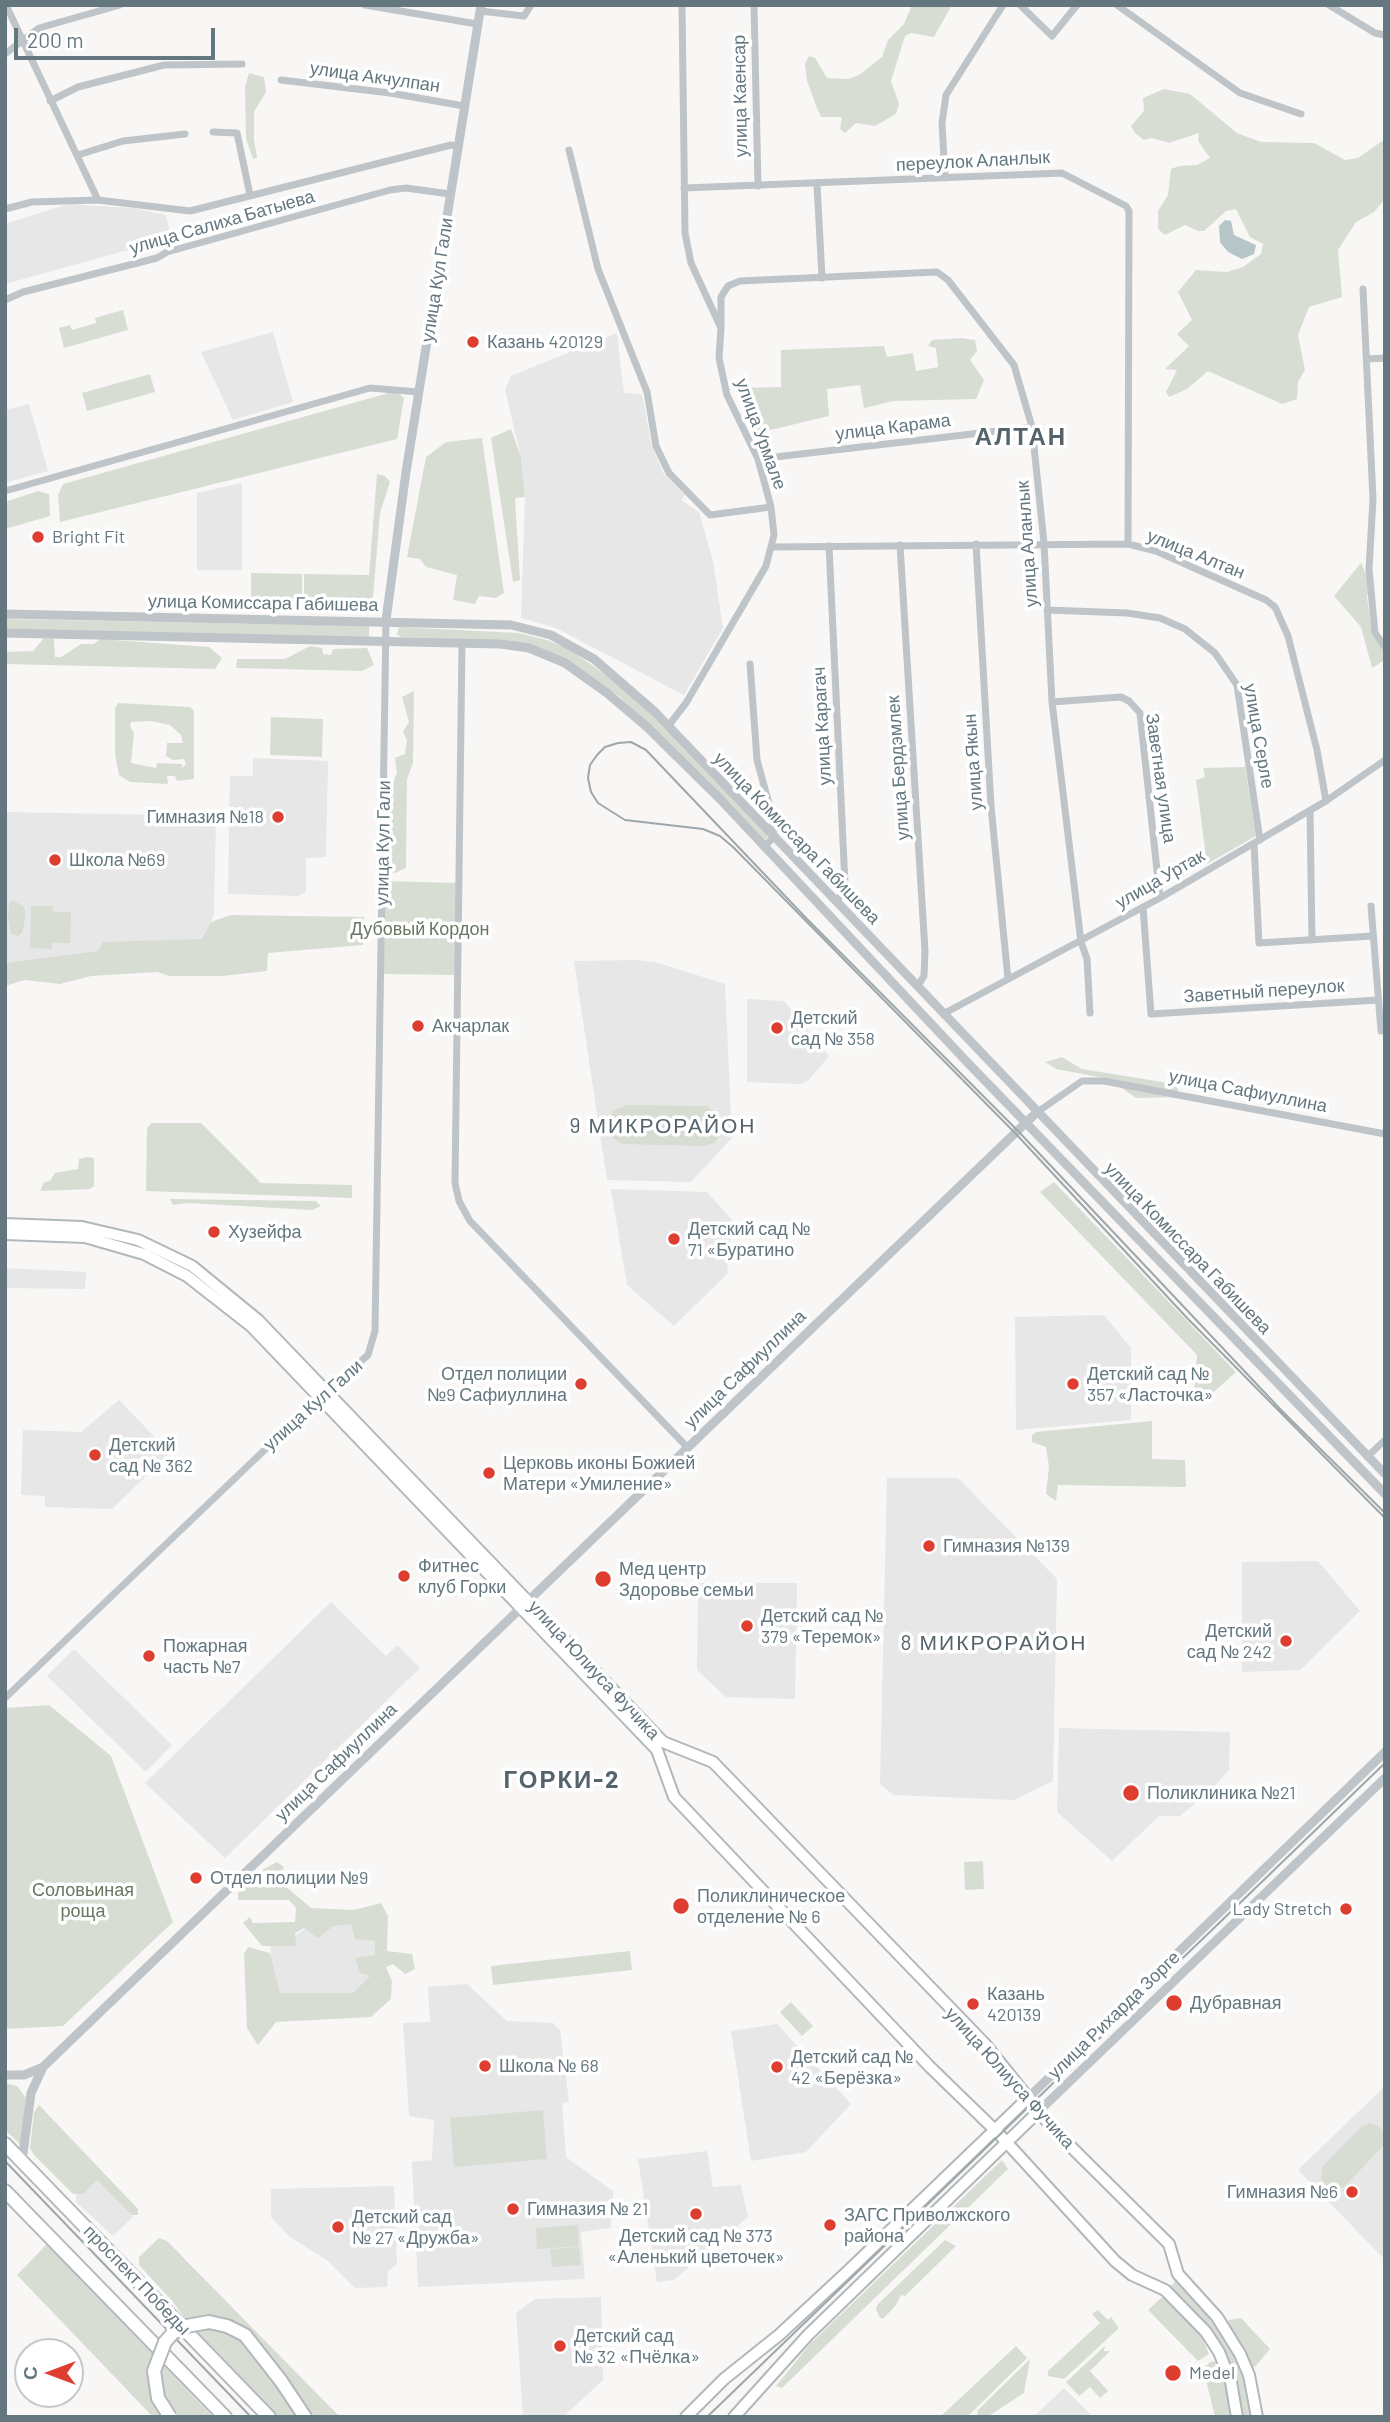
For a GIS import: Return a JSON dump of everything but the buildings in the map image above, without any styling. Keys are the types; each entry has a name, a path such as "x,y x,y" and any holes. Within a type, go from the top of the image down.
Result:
{"main road":[{"name":"улица Юлиуса Фучика","path":"5,1224 82,1227 108,1231 163,1251 222,1288 287,1347 324,1394"},
{"name":"улица Юлиуса Фучика","path":"5,1234 99,1240 168,1264 218,1297 324,1394 663,1742 713,1762 985,2045 1054,2130 1169,2244 1178,2274 1223,2325 1240,2354 1249,2375 1256,2417"},
{"name":"улица Юлиуса Фучика","path":"524,1602 657,1750 674,1797 929,2066 995,2130 1115,2261 1124,2270 1165,2290 1206,2332 1219,2351 1231,2382 1237,2417"},
{"name":"улица Рихарда Зорге","path":"687,2417 724,2379 779,2335 846,2273 1029,2097"},
{"name":"улица Рихарда Зорге","path":"734,2417 808,2335 1039,2111"},
{"name":"проспект Победы","path":"5,2144 269,2417"},
{"name":"проспект Победы","path":"5,2191 225,2417"},
{"path":"170,2417 158,2398 154,2371 165,2342 173,2333 187,2326 209,2322 227,2326 245,2335 305,2417"}],"street":[{"path":"6,5 98,200"},
{"path":"5,54 39,28 120,5"},
{"path":"365,5 477,24"},
{"path":"480,8 524,16 531,5"},
{"name":"улица Урмале","path":"668,725 686,702 766,566 773,547 771,507 758,459 727,395 719,358 721,328 691,263 685,233 682,5"},
{"name":"улица Каенсар","path":"754,5 758,186"},
{"path":"945,178 942,123 946,95 1003,5"},
{"path":"1020,5 1052,36 1077,5"},
{"path":"1117,5 1240,93 1301,114"},
{"path":"1329,5 1375,33 1385,35"},
{"name":"улица Кул Гали","path":"5,1698 368,1355 375,1331 386,620 480,8"},
{"path":"50,101 78,87 164,65 242,64"},
{"name":"улица Акчулпан","path":"281,80 464,106"},
{"path":"213,132 237,133 250,195"},
{"path":"78,155 123,141 186,134"},
{"path":"5,208 32,202 98,200 190,211 451,145 458,147"},
{"path":"569,150 598,270 647,392 656,446 669,473 710,515 771,507"},
{"name":"переулок Аланлык","path":"684,188 1062,173 1128,208 1128,544"},
{"path":"817,184 822,278"},
{"name":"улица Салиха Батыева","path":"5,300 21,293 157,258 177,249 390,190 406,188 450,194"},
{"name":"улица Аланлык","path":"721,328 721,297 728,286 740,281 937,272 948,280 1014,365 1032,427 1044,542 1052,702 1081,942 1087,959 1090,1013"},
{"path":"1363,289 1373,499 1369,569 1375,633 1385,647"},
{"path":"1367,359 1385,358"},
{"path":"5,491 370,388 419,392"},
{"name":"улица Карама","path":"758,459 1032,427"},
{"name":"улица Алтан","path":"773,547 1044,542 1128,544 1156,551 1266,600 1275,607 1294,661 1318,750 1326,802"},
{"name":"улица Якын","path":"976,544 991,806 1008,979"},
{"name":"улица Бердэмлек","path":"900,545 925,951 924,976 917,987"},
{"name":"улица Карагач","path":"829,546 845,884 843,893 836,901"},
{"name":"улица Серле","path":"1047,610 1127,613 1160,618 1185,629 1215,653 1237,685 1257,842 1259,943 1312,940"},
{"name":"улица Комиссара Габишева","path":"5,614 386,620 511,625 551,635 616,676 668,725 1036,1113 1385,1474"},
{"name":"улица Комиссара Габишева","path":"5,633 462,642 529,648 546,654 585,676 647,727 765,846 1026,1124 1385,1494"},
{"path":"462,642 455,1173 458,1201 470,1222 687,1447"},
{"path":"750,664 757,760 771,811 774,836 765,846"},
{"name":"Заветная улица","path":"1052,702 1121,697 1140,713 1160,898"},
{"name":"улица Уртак","path":"943,1014 1160,898 1326,802 1385,760"},
{"path":"1310,811 1312,940 1373,936"},
{"path":"1371,906 1381,1031"},
{"name":"Заветный переулок","path":"1143,907 1151,1014 1378,1000"},
{"name":"улица Сафиуллина","path":"22,2161 31,2093 43,2067 1036,1113 1082,1081 1104,1081 1385,1133"},
{"path":"1368,1456 1385,1440"},
{"name":"улица Рихарда Зорге","path":"1029,2097 1385,1752"},
{"name":"улица Рихарда Зорге","path":"1039,2111 1385,1778"},
{"path":"5,2075 24,2075 43,2067"}],"shaded area":[{"path":"68,204 132,208 166,215 171,238 5,284 5,224"},
{"path":"1225,220 1231,221 1234,235 1256,245 1254,254 1242,259 1228,252 1220,242 1219,226"},
{"path":"273,332 293,402 233,420 201,352"},
{"path":"617,333 624,393 642,394 651,443 663,473 685,495 681,500 699,512 713,561 723,628 684,695 556,628 521,618 525,497 521,457 505,390 511,376"},
{"path":"29,404 48,471 5,483 5,410"},
{"path":"242,483 242,570 197,570 197,493"},
{"name":"Гимназия №18","path":"253,758 328,761 326,857 306,858 306,892 298,896 228,894 230,776 253,776"},
{"path":"5,812 216,816 214,915 203,939 5,963"},
{"path":"574,961 655,962 725,984 732,1138 691,1182 607,1180"},
{"name":"Детский сад № 358","path":"747,999 784,1001 829,1056 809,1080 800,1084 747,1082"},
{"name":"Детский сад № 71 «Буратино","path":"611,1189 707,1192 732,1220 727,1274 674,1326 627,1285"},
{"path":"5,1268 86,1272 85,1289 5,1288"},
{"name":"Детский сад № 357 «Ласточка»","path":"1104,1315 1131,1348 1131,1420 1016,1430 1015,1317"},
{"name":"Детский сад № 362","path":"119,1400 170,1453 112,1509 45,1507 45,1496 21,1495 23,1430 81,1432"},
{"path":"887,1478 958,1478 1057,1579 1053,1781 1014,1800 893,1795 880,1784"},
{"name":"Детский сад № 242","path":"1318,1561 1360,1611 1300,1670 1242,1672 1242,1562"},
{"name":"Детский сад № 379 «Теремок»","path":"698,1583 797,1583 795,1699 726,1697 697,1670"},
{"path":"331,1602 386,1656 397,1645 420,1668 225,1858 145,1783"},
{"path":"74,1649 172,1745 146,1772 47,1676"},
{"name":"Поликлиника №21","path":"1059,1728 1230,1732 1229,1770 1212,1789 1205,1789 1204,1796 1180,1816 1159,1816 1112,1861 1057,1812"},
{"path":"380,1913 378,2000 273,2005 270,1939 292,1938 311,1925"},
{"name":"Гимназия № 21","path":"467,1984 507,2021 553,2023 560,2030 569,2102 562,2103 566,2157 613,2191 611,2228 581,2232 585,2279 418,2287 412,2162 432,2160 434,2120 409,2116 403,2023 430,2022 428,1987"},
{"name":"Детский сад № 42 «Берёзка»","path":"777,2024 851,2104 806,2152 751,2161 731,2031"},
{"name":"Гимназия №6","path":"1385,2086 1385,2260 1298,2170"},
{"name":"Детский сад № 373 «Аленький цветочек»","path":"707,2151 713,2187 741,2185 748,2217 674,2280 657,2282 638,2159"},
{"path":"95,2174 120,2198 133,2217 113,2236 76,2202 76,2195"},
{"name":"Детский сад № 27 «Дружба»","path":"394,2186 397,2264 388,2271 387,2287 355,2288 328,2261 290,2237 271,2217 271,2189"},
{"name":"Детский сад № 32 «Пчёлка»","path":"601,2297 603,2380 563,2417 523,2417 516,2313 535,2299"},
{"path":"1064,2388 1093,2417 1033,2417"}],"green space":[{"path":"912,5 952,5 934,37 911,33 905,36 891,81 899,104 896,114 875,126 856,123 845,133 840,129 842,117 821,117 807,81 805,64 809,56 815,58 827,78 848,79 859,75 882,57 888,40 904,24"},
{"path":"249,73 264,77 266,92 254,112 257,158 253,159 246,139 245,87"},
{"path":"1164,89 1190,94 1237,133 1261,142 1314,143 1345,160 1358,158 1385,139 1385,199 1374,212 1356,222 1338,250 1342,297 1309,307 1298,335 1305,370 1298,382 1297,399 1282,404 1208,371 1187,389 1169,397 1166,392 1177,370 1165,369 1189,346 1177,334 1192,320 1178,292 1196,270 1227,272 1243,267 1261,254 1263,244 1250,237 1236,209 1226,211 1204,231 1185,225 1165,235 1158,229 1158,211 1168,195 1171,169 1197,165 1210,158 1198,141 1199,133 1169,143 1152,138 1144,140 1135,133 1131,126 1144,111 1143,98"},
{"path":"123,310 128,330 64,348 59,328 70,325 72,330 96,323 95,318"},
{"path":"932,340 975,340 977,351 970,360 984,380 976,399 894,401 864,408 860,385 827,389 829,416 758,433 739,388 781,387 781,350 884,346 887,357 913,353 916,371 938,367 936,348 928,346"},
{"path":"150,374 155,392 87,411 82,393"},
{"path":"396,391 404,398 397,439 60,522 58,495 63,484"},
{"path":"511,429 521,457 525,497 515,498 520,580 513,582 491,438"},
{"path":"482,438 504,593 496,598 479,596 475,604 453,600 457,575 426,567 420,559 407,557 426,457 446,442"},
{"path":"377,474 385,476 390,482 380,513 372,609 349,611 304,606 304,574 369,575"},
{"path":"38,491 49,494 50,516 5,529 5,502"},
{"path":"1361,563 1370,583 1367,597 1372,632 1377,641 1385,640 1385,660 1372,668 1361,627 1334,596"},
{"path":"251,573 302,574 302,608 274,611 251,608"},
{"path":"5,619 369,626 369,637 5,629"},
{"path":"399,627 519,633 569,649 628,691 770,835 764,841 619,696 564,660 484,640 401,637 397,634"},
{"path":"44,638 54,639 55,657 61,657 81,644 94,644 100,639 209,647 222,658 215,669 5,664 5,652 33,651"},
{"path":"310,646 322,648 323,654 331,655 333,649 367,648 374,665 362,671 236,668 237,659 285,659"},
{"path":"414,691 413,763 407,779 406,868 395,873 386,870 387,794 397,773 395,758 405,754 407,740 403,732 409,722 402,697"},
{"path":"118,703 190,707 194,711 194,779 177,781 175,776 167,776 168,784 130,782 119,775 115,754 115,709","holes":["151,721 170,725 181,735 183,743 167,743 166,756 173,760 184,759 186,764 182,768 182,764 157,763 156,768 131,763 134,733 131,722"]},
{"path":"271,717 323,719 322,757 270,755"},
{"path":"1245,767 1256,836 1207,864 1196,780 1205,777 1203,768"},
{"name":"Дубовый Кордон","path":"384,881 459,883 458,975 381,974"},
{"path":"13,900 24,907 26,915 22,933 18,936 11,934 8,917 9,904"},
{"path":"31,906 53,906 53,912 71,912 70,943 52,943 52,949 30,948"},
{"path":"231,915 364,917 363,945 268,953 267,971 222,976 169,976 157,972 91,976 60,984 25,980 5,986 5,963 98,951 103,942 202,939 211,922"},
{"path":"1062,1057 1082,1069 1175,1084 1182,1097 1136,1098 1109,1079 1056,1069 1045,1062"},
{"path":"627,1105 707,1106 721,1118 721,1134 714,1143 703,1146 623,1144 610,1136 607,1125 613,1111"},
{"path":"152,1123 201,1123 261,1183 352,1185 352,1198 146,1191 147,1128"},
{"path":"94,1158 94,1186 90,1189 40,1191 44,1182 50,1181 55,1173 78,1169 79,1159"},
{"path":"1054,1182 1236,1372 1206,1399 1194,1395 1197,1355 1040,1192"},
{"path":"170,1199 316,1201 321,1206 312,1210 188,1203 173,1205"},
{"path":"1152,1421 1152,1459 1185,1460 1186,1487 1058,1485 1056,1501 1046,1494 1049,1467 1046,1447 1032,1442 1032,1435 1036,1432"},
{"name":"Соловьиная роща","path":"49,1705 111,1756 173,1922 63,2026 5,2029 5,1708"},
{"path":"983,1861 984,1889 965,1890 964,1862"},
{"path":"277,1862 284,1867 277,1879 311,1908 354,1910 381,1903 388,1916 387,1951 412,1954 415,1969 405,1974 393,1964 386,1967 392,1981 391,1999 371,2017 276,2022 258,2045 247,2028 244,1954 248,1947 270,1953 280,1993 353,1993 370,1976 360,1973 355,1958 375,1955 375,1941 355,1939 351,1924 333,1926 318,1938 304,1928 295,1933 296,1946 262,1946 243,1923 250,1917 253,1923 295,1922 296,1908 289,1900 238,1900 238,1893 264,1869"},
{"path":"630,1951 632,1970 493,1985 491,1966"},
{"path":"791,2002 813,2026 802,2036 780,2012"},
{"path":"5,2083 17,2086 26,2098 20,2144 5,2130"},
{"path":"39,2105 138,2209 138,2215 132,2215 97,2180 83,2194 73,2194 34,2155 30,2148 34,2112"},
{"path":"543,2110 547,2159 454,2167 450,2118"},
{"path":"1370,2123 1384,2132 1383,2146 1344,2187 1327,2187 1321,2178 1323,2166 1360,2128"},
{"path":"1002,2160 1008,2169 782,2388 776,2386 810,2344"},
{"path":"578,2225 579,2246 537,2249 536,2228"},
{"path":"159,2238 167,2241 340,2417 314,2417 287,2377 275,2385 297,2417 279,2417 185,2319 139,2265 139,2257"},
{"path":"945,2240 956,2246 905,2296 901,2295 883,2319 880,2318 876,2309 878,2304"},
{"path":"47,2244 213,2417 153,2417 84,2345 84,2338 77,2338 17,2275"},
{"path":"579,2247 581,2265 552,2267 550,2249"},
{"path":"1176,2280 1215,2323 1234,2352 1246,2383 1252,2417 1241,2417 1235,2381 1169,2289"},
{"path":"1161,2298 1167,2299 1201,2335 1209,2354 1198,2361 1148,2310"},
{"path":"1098,2310 1108,2320 1111,2317 1119,2328 1064,2379 1048,2376 1048,2371 1100,2323 1092,2314"},
{"path":"1241,2318 1270,2349 1255,2367 1251,2366 1226,2324 1229,2320"},
{"path":"1016,2346 1027,2358 967,2417 940,2417"},
{"path":"1105,2346 1104,2351 1110,2351 1090,2371 1108,2391 1100,2398 1090,2387 1079,2396 1066,2382"},
{"path":"1030,2359 1024,2393 987,2417 978,2417 977,2411"},
{"path":"1212,2361 1219,2363 1227,2384 1233,2417 1215,2417 1203,2368"}],"tram line":[{"path":"1385,1513 1282,1411 1018,1131 807,919 646,750 631,742 618,743 605,747 597,755 590,765 588,778 591,792 598,803 625,820 703,829 720,836 733,847 1016,1134 1188,1319 1385,1518"},
{"path":"707,2417 1385,1763"},
{"path":"5,2161 251,2417"}],"place":[{"name":"Казань 420129","path":"473,342"},
{"name":"Bright Fit","path":"38,537"},
{"name":"Гимназия №18","path":"278,817"},
{"name":"Школа №69","path":"55,860"},
{"name":"Акчарлак","path":"418,1026"},
{"name":"Детский сад № 358","path":"777,1028"},
{"name":"Хузейфа","path":"214,1232"},
{"name":"Детский сад № 71 «Буратино","path":"674,1239"},
{"name":"Отдел полиции №9 Сафиуллина","path":"581,1384"},
{"name":"Детский сад № 357 «Ласточка»","path":"1073,1384"},
{"name":"Детский сад № 362","path":"95,1455"},
{"name":"Церковь иконы Божией Матери «Умиление»","path":"489,1473"},
{"name":"Гимназия №139","path":"929,1546"},
{"name":"Фитнес клуб Горки","path":"404,1576"},
{"name":"Мед центр Здоровье семьи","path":"603,1579"},
{"name":"Детский сад № 379 «Теремок»","path":"747,1626"},
{"name":"Детский сад № 242","path":"1286,1641"},
{"name":"Пожарная часть №7","path":"149,1656"},
{"name":"Поликлиника №21","path":"1131,1793"},
{"name":"Отдел полиции №9","path":"196,1878"},
{"name":"Поликлиническое отделение № 6","path":"681,1906"},
{"name":"Lady Stretch","path":"1346,1909"},
{"name":"Дубравная","path":"1174,2003"},
{"name":"Казань 420139","path":"973,2004"},
{"name":"Школа № 68","path":"485,2066"},
{"name":"Детский сад № 42 «Берёзка»","path":"777,2067"},
{"name":"Гимназия №6","path":"1352,2192"},
{"name":"Гимназия № 21","path":"513,2209"},
{"name":"Детский сад № 373 «Аленький цветочек»","path":"696,2214"},
{"name":"ЗАГС Приволжского района","path":"830,2225"},
{"name":"Детский сад № 27 «Дружба»","path":"338,2227"},
{"name":"Детский сад № 32 «Пчёлка»","path":"560,2346"},
{"name":"Medel","path":"1173,2373"}],"district":[{"name":"АЛТАН","path":"1021,437"},
{"name":"9 МИКРОРАЙОН","path":"663,1126"},
{"name":"8 МИКРОРАЙОН","path":"994,1643"},
{"name":"ГОРКИ-2","path":"562,1780"}]}
